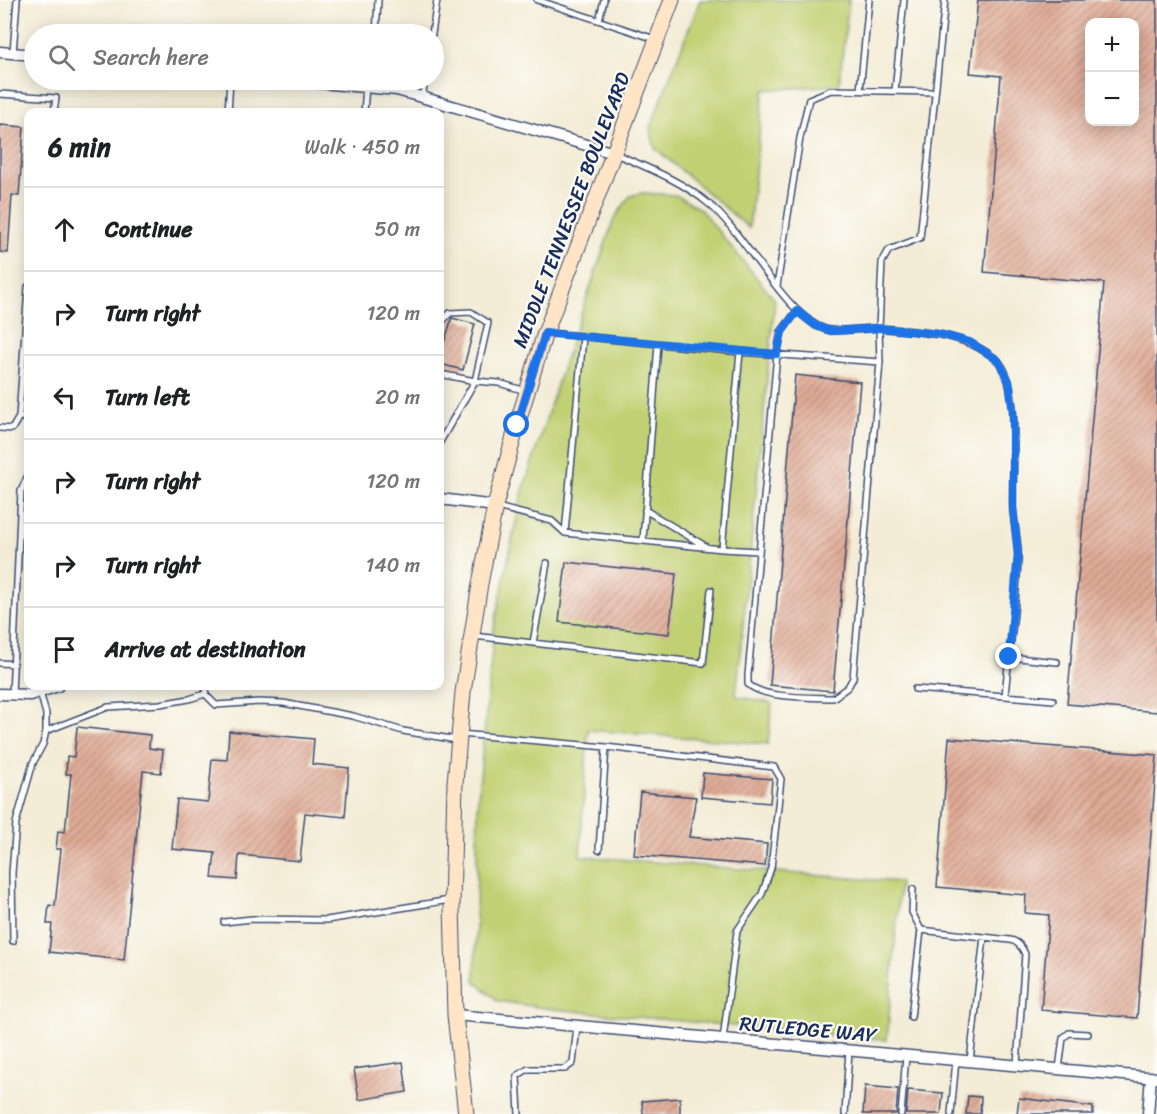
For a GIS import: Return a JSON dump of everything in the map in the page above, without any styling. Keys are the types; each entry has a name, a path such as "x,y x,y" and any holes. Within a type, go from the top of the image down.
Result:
{"main road":[{"name":"MIDDLE TENNESSEE BOULEVARD","path":"466,1114 456,1015 452,899 455,783 463,692 495,506 545,333 672,0"}],"street":[{"path":"0,52 24,54"},
{"path":"398,90 614,153"},
{"path":"444,500 495,506"},
{"path":"0,694 30,695 46,690"},
{"name":"RUTLEDGE WAY","path":"456,1015 1154,1078"},
{"path":"1148,1114 1154,1078"}],"lane":[{"path":"13,53 16,0"},
{"path":"377,24 378,0"},
{"path":"433,24 437,0"},
{"path":"537,0 658,40"},
{"path":"598,20 603,0"},
{"path":"860,91 869,0"},
{"path":"895,91 904,0"},
{"path":"797,311 782,332 777,354 748,684 754,690 765,693 833,698 848,687 853,678 880,362 882,262 889,250 920,238 945,0"},
{"path":"228,108 229,90"},
{"path":"365,108 369,90"},
{"path":"422,98 423,90"},
{"path":"777,286 808,99 831,90 935,92"},
{"path":"0,94 56,98 55,108"},
{"path":"614,153 658,172 710,204 735,230 797,311 816,326 831,331 879,328 940,334 970,342 998,360 1009,381 1013,412 1013,508 1018,554 1005,696"},
{"path":"444,320 450,313 471,312 488,323 475,381 444,435"},
{"path":"545,333 740,352 880,362"},
{"path":"565,533 582,337"},
{"path":"643,541 658,344"},
{"path":"722,549 740,352"},
{"path":"444,375 499,383 527,392"},
{"path":"0,428 12,429 19,417 24,380"},
{"path":"19,417 24,418"},
{"path":"12,695 21,491 24,484"},
{"path":"495,506 552,521 565,533 759,551"},
{"path":"645,510 706,547"},
{"path":"533,643 547,563"},
{"path":"472,636 703,663 711,590"},
{"path":"1009,657 1057,662"},
{"path":"0,663 14,664"},
{"path":"915,689 1053,700"},
{"path":"205,694 206,690"},
{"path":"14,941 12,873 16,823 33,763 43,744 46,731 46,714 40,692"},
{"path":"205,694 216,705 283,703 353,716 403,730 459,737 606,747 774,767 782,779 771,868 762,894 737,931 723,1039"},
{"path":"46,731 108,707 160,704 205,694"},
{"path":"599,850 606,747"},
{"path":"911,1017 921,930 912,912 913,889"},
{"path":"224,922 327,920 452,899"},
{"path":"921,930 1016,941 1025,954 1017,1065"},
{"path":"970,1061 984,937"},
{"path":"519,1114 517,1076 528,1069 565,1069 573,1063 577,1026"},
{"path":"1059,1069 1063,1038 1069,1033 1088,1034"},
{"path":"846,1114 849,1050"},
{"path":"901,1114 906,1056"},
{"path":"951,1114 956,1060"}],"green space":[{"path":"700,0 849,0 839,85 764,90 749,228 655,148 650,128"},
{"path":"643,193 676,195 700,209 775,300 736,696 772,703 768,744 588,730 580,856 900,882 887,1040 551,1009 498,1001 475,981 478,798 494,628 521,497 614,219 630,196"}],"building":[{"path":"978,0 1157,0 1157,712 1067,704 1104,283 984,272 1001,76 970,73"},
{"path":"0,125 24,127 19,196 12,195 8,253 0,252"},
{"path":"452,318 475,324 463,370 444,365 444,343"},
{"path":"795,375 860,382 833,691 770,685"},
{"path":"566,562 676,574 669,634 559,622"},
{"path":"77,727 150,735 149,748 163,750 161,773 143,771 124,960 49,952 52,924 47,924 49,905 55,906 61,849 56,849 58,831 65,832 71,774 66,774 67,756 74,757"},
{"path":"229,731 314,739 312,764 349,768 345,817 305,813 300,861 239,855 237,880 212,878 215,853 172,849 177,799 208,802 212,759 227,760"},
{"path":"949,738 1157,755 1137,1018 1041,1010 1049,915 1025,913 1026,895 937,887"},
{"path":"703,773 772,779 770,803 701,797"},
{"path":"640,792 696,797 689,837 767,844 765,866 634,855"},
{"path":"403,1062 407,1092 359,1100 354,1069"},
{"path":"865,1086 898,1089 896,1114 863,1114"},
{"path":"908,1090 943,1093 941,1114 906,1114"},
{"path":"968,1096 981,1097 980,1114 966,1114"},
{"path":"680,1098 680,1114 643,1114 642,1101"},
{"path":"1019,1098 1093,1107 1093,1114 1017,1114"}],"route":[{"path":"517,425 545,333 777,354 782,332 797,311 816,326 831,331 879,328 940,334 970,342 998,360 1009,381 1013,412 1013,508 1018,554 1009,657"}]}
